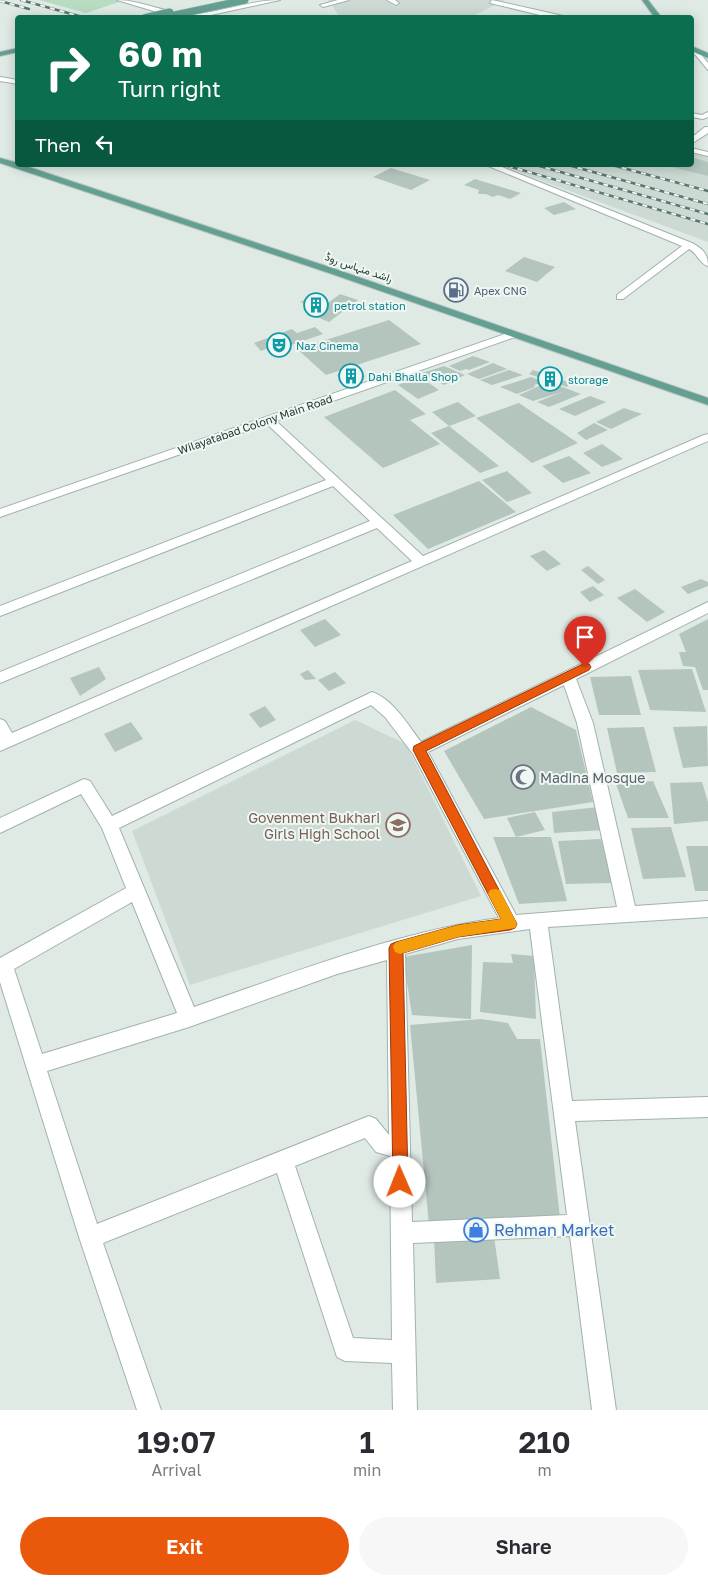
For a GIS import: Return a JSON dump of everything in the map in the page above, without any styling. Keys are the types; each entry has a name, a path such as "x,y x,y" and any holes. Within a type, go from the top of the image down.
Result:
{"main road":[{"path":"158,15 227,0"},
{"path":"175,15 245,0"},
{"path":"645,0 658,15"},
{"path":"0,46 15,44"},
{"path":"0,52 15,49"},
{"path":"694,50 708,56"},
{"name":"راشد منہاس روڈ","path":"0,160 15,165"},
{"name":"راشد منہاس روڈ","path":"21,167 335,272 511,335 708,402"}],"street":[{"path":"120,0 157,10 189,15"},
{"path":"200,15 277,0"},
{"path":"317,0 324,8 346,0"},
{"path":"492,2 550,15"},
{"path":"524,15 532,11"},
{"path":"694,51 708,68"},
{"path":"0,79 15,82"},
{"path":"694,140 708,129"},
{"path":"694,151 708,154"},
{"path":"495,167 689,245 698,250 708,262"},
{"path":"620,298 689,245"},
{"name":"Wilayatabad Colony Main Road","path":"0,513 511,335"},
{"path":"268,420 421,562"},
{"path":"0,725 4,744 708,437"},
{"path":"0,611 335,481"},
{"path":"0,678 379,522"},
{"path":"419,750 708,607"},
{"path":"568,676 584,723 628,915"},
{"path":"109,825 372,698 390,714 419,750 510,924"},
{"path":"0,826 84,785 109,825 189,1018"},
{"path":"136,891 4,965 90,1237 150,1410"},
{"path":"35,1065 189,1018 337,966 458,931 538,920 708,909"},
{"path":"538,920 604,1410"},
{"path":"396,948 405,1410"},
{"path":"564,1111 708,1107"},
{"path":"90,1237 369,1126 383,1145 400,1147"},
{"path":"283,1161 344,1349 404,1352"},
{"path":"401,1233 579,1225"}],"shaded area":[{"path":"328,0 505,0 475,15 339,15"},
{"path":"694,152 708,155 708,242 509,167 694,167"},
{"path":"355,720 406,744 481,896 190,985 132,831"}],"green space":[{"path":"39,0 125,0 86,13"}],"building":[{"path":"694,158 708,162 708,176 672,167 694,167"},
{"path":"391,168 430,180 411,190 373,177"},
{"path":"475,179 521,193 510,199 498,195 493,197 486,194 478,194 479,190 464,185"},
{"path":"564,202 576,209 554,215 544,208"},
{"path":"524,257 555,267 537,282 505,271"},
{"path":"340,294 358,300 329,322 312,315"},
{"name":"petrol station","path":"312,296 329,301 319,308 300,302"},
{"path":"389,320 421,344 326,375 297,349"},
{"name":"Naz Cinema","path":"315,327 323,334 283,348 279,344 261,351 254,343 292,329 297,333"},
{"path":"473,356 490,362 469,370 460,371 449,366"},
{"path":"493,363 507,369 479,379 467,374"},
{"path":"444,366 465,375 444,385 422,373"},
{"name":"Dahi Bhalla Shop","path":"356,370 365,377 345,384 337,375"},
{"path":"509,370 523,375 492,385 480,380"},
{"name":"storage","path":"533,370 571,383 567,387 529,374"},
{"path":"419,376 439,390 418,399 398,385"},
{"path":"531,377 544,382 517,394 500,387"},
{"path":"548,382 581,394 549,407 537,402 562,392 533,401 519,395"},
{"path":"395,390 426,414 410,420 440,444 383,468 324,417"},
{"path":"590,396 606,402 575,416 559,409"},
{"path":"458,402 476,416 449,426 432,412"},
{"path":"519,403 578,443 532,463 476,418"},
{"path":"624,408 642,414 611,429 596,422"},
{"path":"594,423 608,430 586,440 577,433"},
{"path":"449,426 499,466 480,473 431,433"},
{"path":"602,444 623,459 602,467 583,453"},
{"path":"569,456 591,473 563,483 542,466"},
{"path":"507,471 532,493 507,502 482,480"},
{"path":"479,481 516,512 428,549 393,515"},
{"path":"544,550 561,564 547,571 530,556"},
{"path":"588,566 605,580 598,584 581,570"},
{"path":"701,579 708,582 708,586 688,594 681,587"},
{"path":"593,586 604,595 590,602 580,592"},
{"path":"635,589 665,612 647,622 617,598"},
{"path":"325,619 341,635 315,647 300,630"},
{"path":"708,619 708,690 703,690 695,667 683,666 679,652 686,652 679,634"},
{"path":"99,667 106,679 80,696 70,678"},
{"path":"692,669 706,712 650,710 638,670"},
{"path":"308,670 316,679 305,680 300,674"},
{"path":"335,672 346,683 329,691 318,680"},
{"path":"631,676 641,715 599,715 590,677"},
{"path":"265,706 276,720 260,728 249,714"},
{"name":"Madina Mosque","path":"531,707 576,730 593,802 484,819 444,751"},
{"path":"131,722 143,739 115,752 104,734"},
{"path":"707,726 708,766 683,768 673,727"},
{"path":"644,727 656,772 617,773 607,728"},
{"path":"653,781 669,818 628,818 616,784"},
{"path":"702,782 708,802 708,821 674,824 670,783"},
{"path":"599,807 605,830 554,833 552,812"},
{"path":"535,812 545,830 516,837 507,818"},
{"path":"671,827 686,877 643,879 631,828"},
{"path":"493,837 551,837 567,901 519,904"},
{"path":"601,839 612,883 566,884 558,841"},
{"path":"686,846 708,846 708,891 695,891"},
{"path":"472,945 471,1019 412,1015 403,957"},
{"path":"511,954 534,956 536,1019 480,1012 483,962 513,963"},
{"path":"481,1019 508,1023 517,1039 540,1039 560,1218 429,1225 410,1025"},
{"path":"494,1236 500,1279 436,1283 434,1239"}],"railway":[{"path":"21,0 75,15"},
{"path":"0,1 29,9"},
{"path":"511,167 708,224"},
{"path":"543,167 708,214"},
{"path":"575,167 708,204"},
{"path":"619,167 708,191"}],"slow traffic":[{"path":"400,947 458,931 510,924 495,894"}],"place":[{"name":"Apex CNG","path":"456,290"},
{"name":"petrol station","path":"316,305"},
{"name":"Naz Cinema","path":"279,345"},
{"name":"Dahi Bhalla Shop","path":"351,376"},
{"name":"storage","path":"550,379"},
{"name":"Madina Mosque","path":"523,777"},
{"name":"Govenment Bukhari Girls High School","path":"398,825"},
{"name":"Rehman Market","path":"476,1230"}],"route":[{"path":"400,1182 396,948 458,931 510,924 419,750 585,667"}]}
